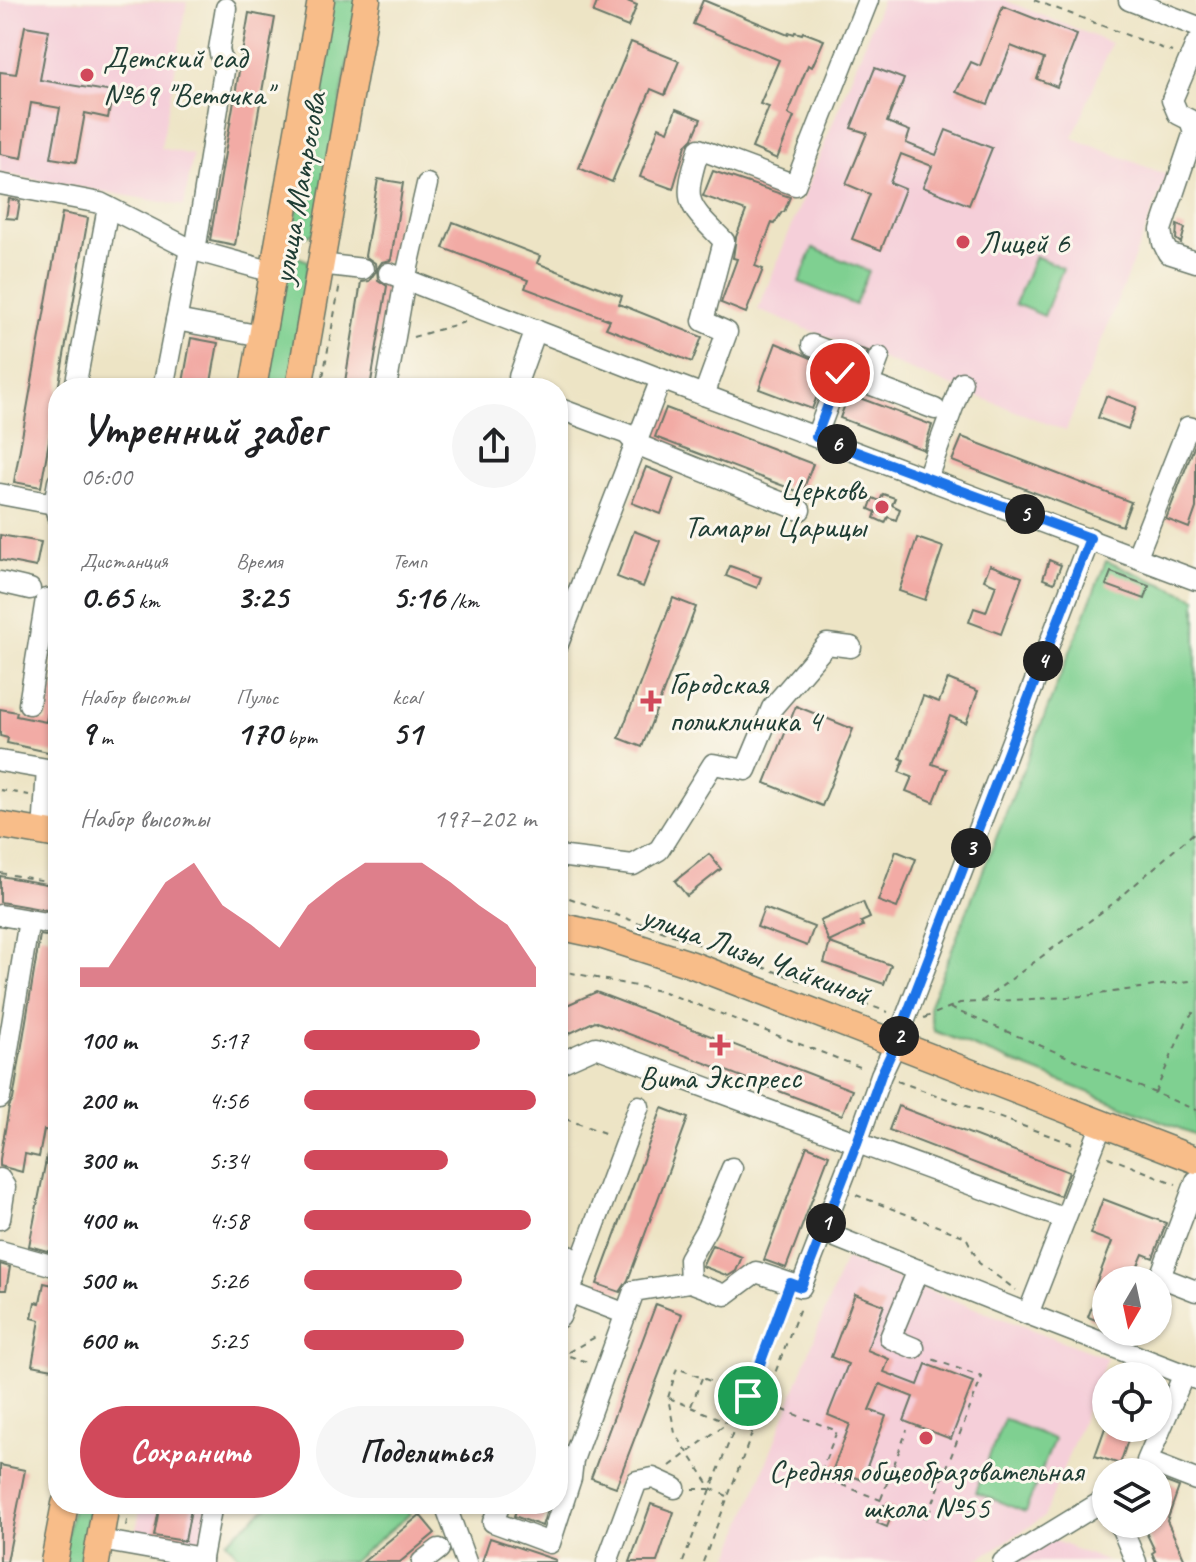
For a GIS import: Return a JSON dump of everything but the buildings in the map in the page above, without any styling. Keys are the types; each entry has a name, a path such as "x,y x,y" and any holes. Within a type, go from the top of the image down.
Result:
{"main road":[{"name":"улица Матросова","path":"255,378 321,0"},
{"name":"улица Матросова","path":"302,378 337,262 367,0"},
{"path":"279,240 337,262"},
{"path":"0,825 48,833"},
{"name":"улица Лизы Чайкиной","path":"568,928 600,935 690,964 1196,1160"},
{"path":"54,1562 63,1514"},
{"path":"98,1551 104,1514"}],"street":[{"path":"1129,0 1196,26"},
{"path":"704,395 727,332 703,321 724,241 692,209 688,184 699,149 795,185 865,1"},
{"path":"165,378 193,250 224,71 219,49 226,8"},
{"path":"1193,52 1172,100 1178,114 1190,120 1194,132 1161,230 1168,253 1196,262"},
{"path":"0,184 100,203 193,250 273,272"},
{"path":"388,378 397,276 427,184"},
{"path":"77,378 108,207"},
{"path":"397,276 1196,580"},
{"path":"176,320 262,336"},
{"path":"519,377 536,330"},
{"path":"812,345 833,353 840,373 816,437"},
{"path":"869,384 879,357"},
{"path":"840,373 935,409"},
{"path":"568,618 661,379"},
{"path":"927,478 962,382"},
{"path":"568,412 627,434 636,444 800,510"},
{"path":"1137,556 1188,427 1196,429"},
{"path":"0,494 48,509"},
{"path":"568,1451 606,1369 634,1291 690,1282 725,1295 756,1272 796,1285 823,1232 1090,538"},
{"path":"0,582 30,589"},
{"path":"29,704 48,599"},
{"path":"568,857 633,865 659,850 713,764 746,770 772,708 781,697 827,644 851,647"},
{"path":"0,761 47,769 48,785"},
{"path":"0,915 48,923"},
{"path":"0,1098 29,920"},
{"path":"568,1060 596,1047 1065,1219"},
{"path":"625,1317 569,1292 639,1106"},
{"path":"1030,1309 1102,1124"},
{"path":"690,1282 689,1259 707,1228 732,1168"},
{"path":"0,1179 5,1187 0,1219"},
{"path":"1196,1181 1160,1277 1196,1291"},
{"path":"823,1232 918,1270 1030,1309 1190,1377 1147,1461 1196,1480"},
{"path":"0,1251 48,1264"},
{"path":"568,1256 580,1264"},
{"path":"914,1348 890,1338 918,1270"},
{"path":"568,1468 571,1478 568,1487"},
{"path":"607,1562 637,1481 653,1478 675,1488"},
{"path":"1005,1561 1092,1508"},
{"path":"98,1551 202,1560 210,1514"},
{"path":"449,1514 466,1562"},
{"path":"496,1514 493,1522 550,1543 559,1514"},
{"path":"1126,1538 1136,1562"},
{"path":"422,1562 439,1549"}],"path":[{"path":"1034,0 1193,52"},
{"path":"322,378 337,262"},
{"path":"393,343 464,322"},
{"path":"981,1002 1115,902 1196,831"},
{"path":"0,873 48,881"},
{"path":"568,898 916,1022 960,1003 1085,996 1196,980"},
{"path":"949,1008 1196,1109"},
{"path":"1155,1093 1188,1018 1196,1010"},
{"path":"568,1120 626,1141"},
{"path":"839,1189 966,1237 979,1263 1030,1309"},
{"path":"683,1562 748,1396 796,1285"},
{"path":"703,1562 801,1306 796,1285"},
{"path":"568,1352 625,1317"},
{"path":"712,1489 675,1433 668,1398 677,1368 837,1431 819,1476 927,1518 982,1377 913,1352 914,1348"},
{"path":"568,1355 606,1369"},
{"path":"690,1407 702,1378"},
{"path":"653,1478 728,1422 740,1393"},
{"path":"668,1398 752,1432"},
{"path":"881,1500 907,1430"},
{"path":"675,1488 712,1489 727,1496"}],"shaded area":[{"name":"Детский сад №69 \"Веточка\"","path":"0,0 187,2 161,148 193,155 184,206 0,173"},
{"name":"Лицей 6","path":"882,0 1004,0 1111,43 1073,138 1167,175 1066,431 758,310"},
{"name":"Средняя общеобразовательная школа №55","path":"845,1259 1107,1358 1105,1362 1092,1362 1092,1396 1044,1517 974,1562 728,1562"},
{"path":"139,1514 222,1514 215,1556 134,1542"},
{"path":"1048,1538 1108,1562 1010,1562"}],"green space":[{"path":"330,0 359,0 317,232 302,238 293,234"},
{"path":"813,248 869,271 855,305 799,282"},
{"path":"295,256 308,261 292,378 265,378 284,263"},
{"path":"1035,256 1063,268 1044,316 1015,304"},
{"path":"1106,561 1196,598 1196,1135 934,1031 929,1007"},
{"path":"1004,1419 1054,1439 1025,1512 975,1492"},
{"path":"71,1514 98,1514 90,1562 62,1562"},
{"path":"259,1514 410,1514 352,1562 244,1562 226,1541"}],"place":[{"name":"Детский сад №69 \"Веточка\"","path":"87,75"},
{"name":"Лицей 6","path":"963,242"},
{"name":"Церковь Тамары Царицы","path":"882,507"},
{"name":"Городская поликлиника 4","path":"651,701"},
{"name":"Вита Экспресс","path":"720,1045"},
{"name":"Средняя общеобразовательная школа №55","path":"926,1438"}],"route":[{"path":"748,1396 790,1283 801,1287 1090,538 816,437 840,373"}]}
